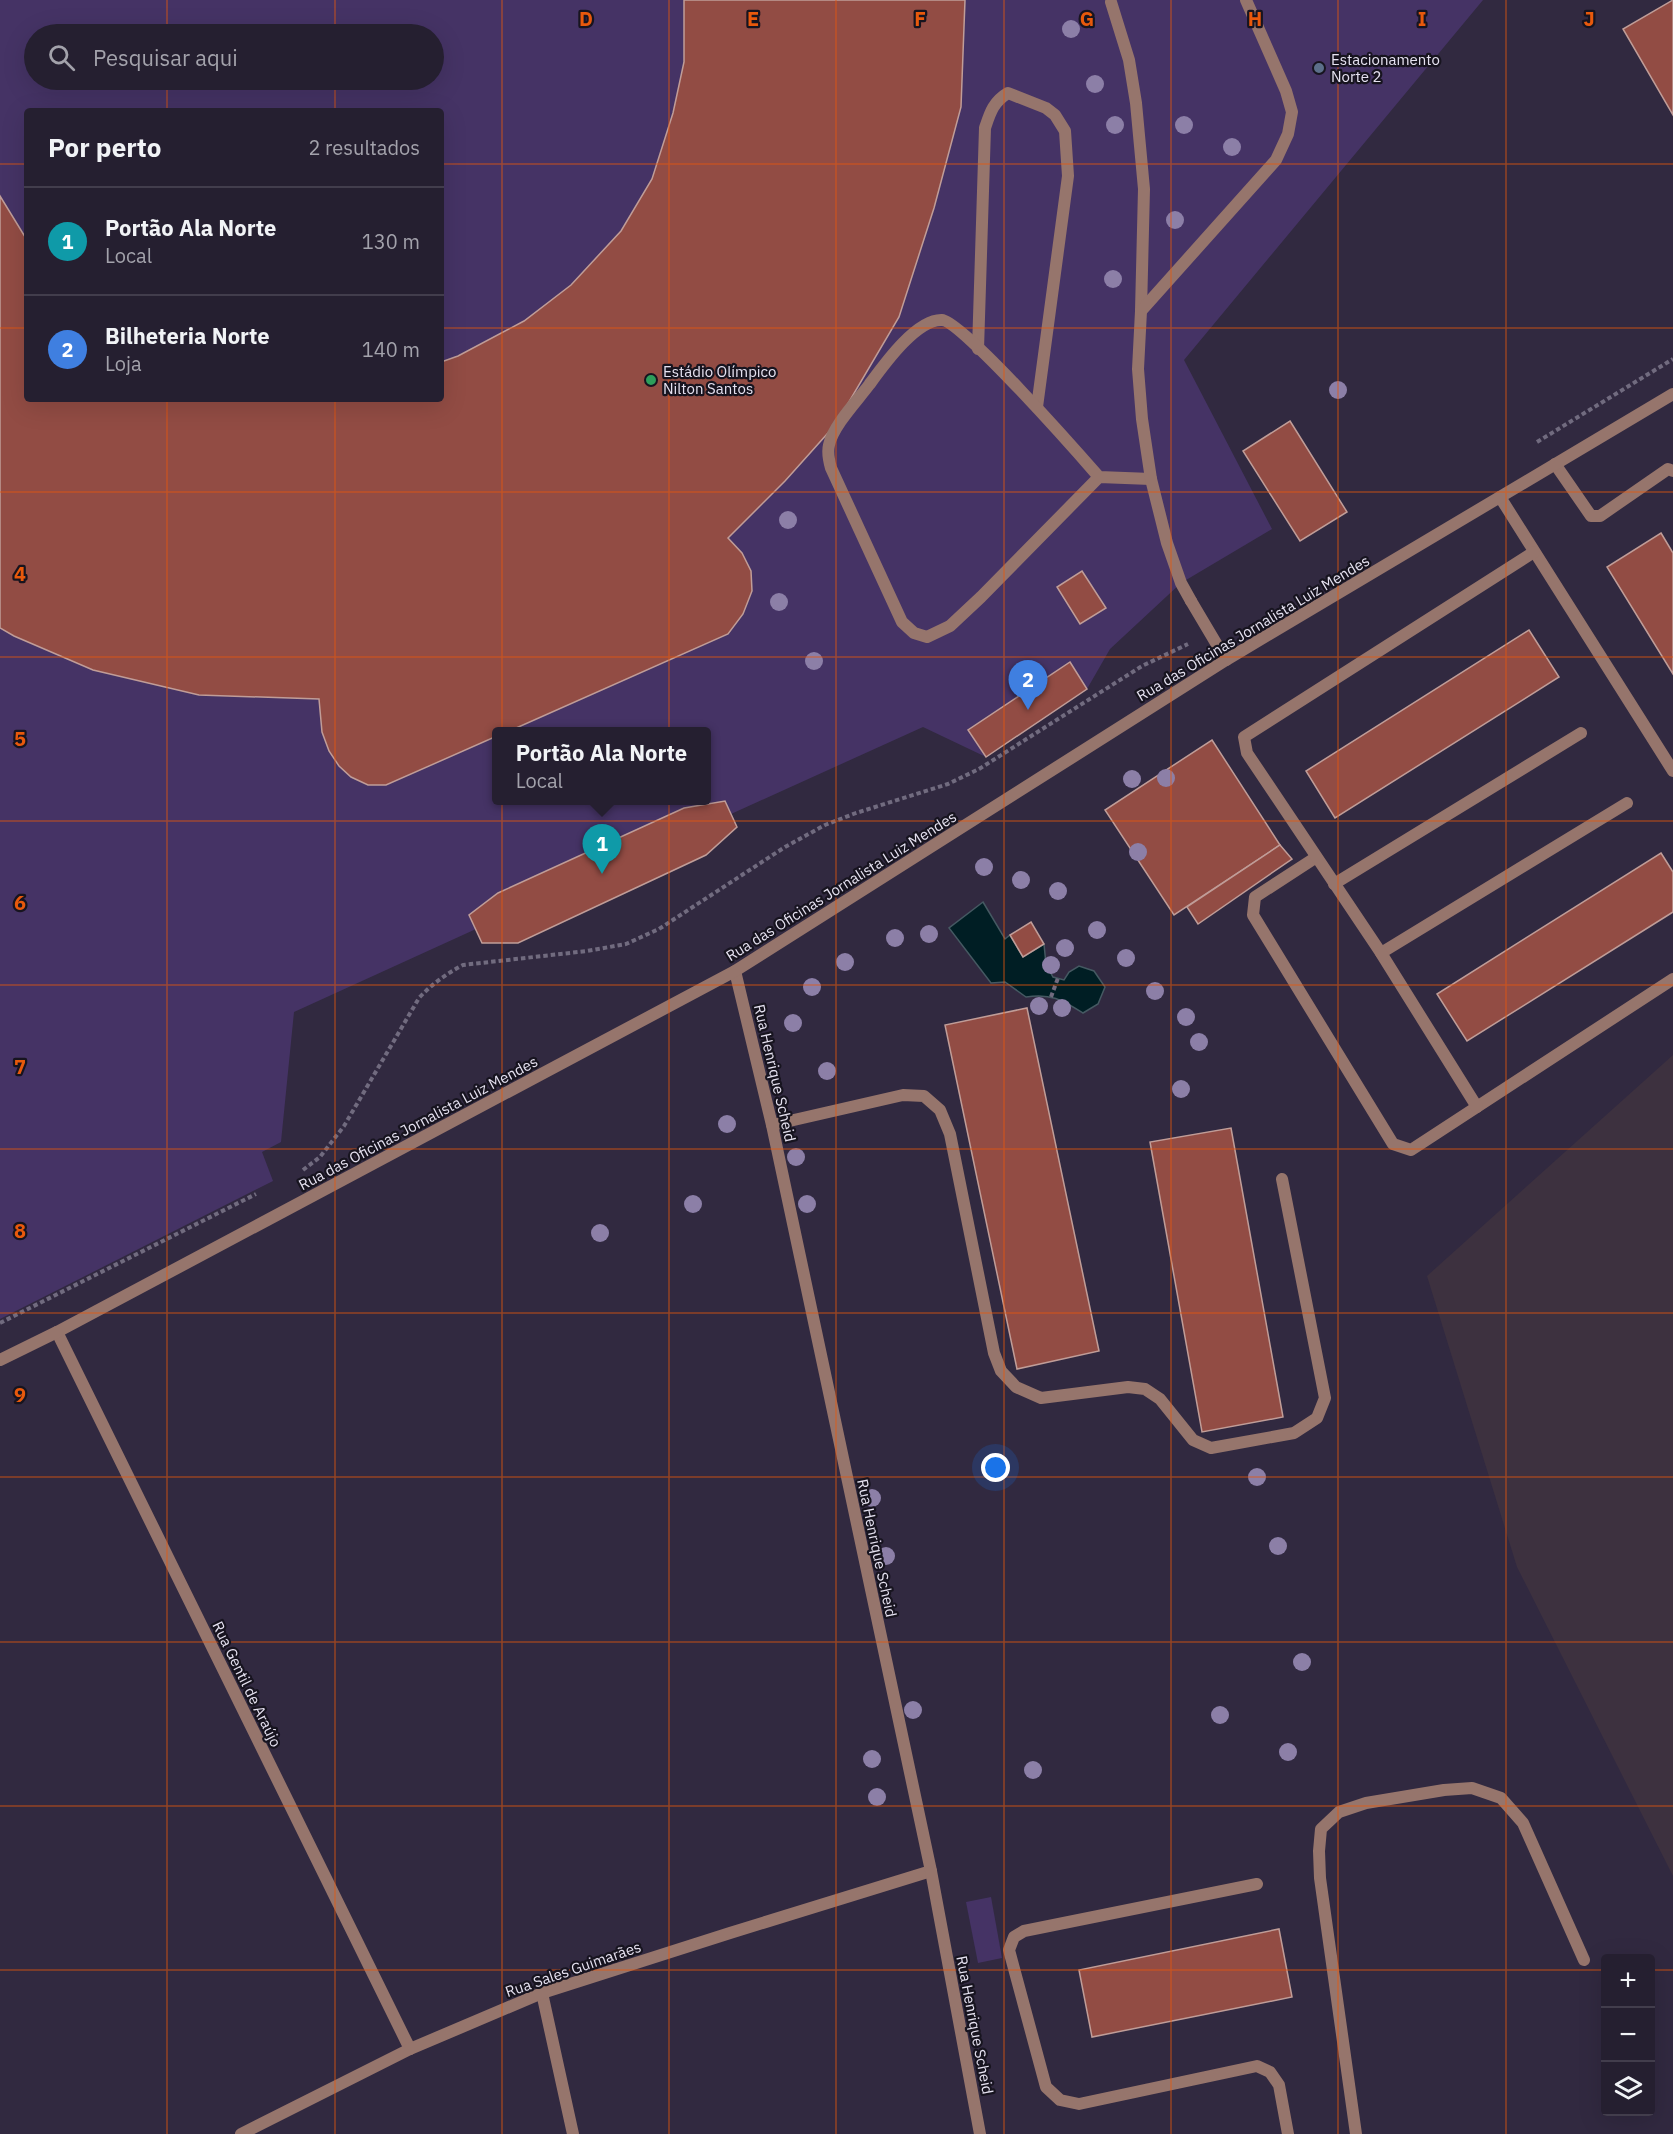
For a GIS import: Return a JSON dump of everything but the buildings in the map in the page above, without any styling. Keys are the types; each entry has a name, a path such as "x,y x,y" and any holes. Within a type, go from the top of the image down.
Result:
{"street":[{"path":"1141,311 1276,160 1288,134 1292,112 1286,91 1246,0"},
{"path":"1111,2 1129,60 1136,103 1144,189 1138,369 1142,419 1151,479 1167,543 1181,583 1226,660"},
{"path":"978,349 985,128 992,108 1000,98 1008,93 1046,108 1055,115 1065,131 1068,176 1037,407"},
{"path":"1099,477 950,626 927,637 914,633 902,622 831,468 828,448 832,436 872,381 913,333 929,322 942,320 949,322 1037,407 1099,477 1151,479"},
{"name":"Rua das Oficinas Jornalista Luiz Mendes","path":"0,1360 57,1332 735,971 1226,660 1673,394"},
{"path":"1555,464 1591,516 1600,516 1668,469 1673,471"},
{"path":"1500,497 1673,771"},
{"path":"1477,1107 1381,953 1315,858 1247,753 1244,737 1534,552"},
{"path":"1334,884 1581,733"},
{"path":"1381,953 1627,803"},
{"path":"1315,858 1255,897 1253,915 1393,1144 1411,1150 1673,980"},
{"name":"Rua Henrique Scheid","path":"735,971 772,1125 931,1871 980,2134"},
{"path":"772,1125 903,1095 924,1096 940,1110 950,1134 994,1353 1001,1371 1016,1387 1041,1398 1128,1386 1146,1389 1160,1399 1193,1440 1211,1448 1294,1433 1317,1418 1325,1398 1282,1179"},
{"name":"Rua Gentil de Araújo","path":"57,1332 410,2049"},
{"path":"1356,2134 1319,1860 1321,1829 1339,1812 1366,1803 1444,1790 1472,1788 1501,1798 1523,1823 1584,1960"},
{"name":"Rua Sales Guimarães","path":"241,2134 410,2049 542,1994 730,1932 931,1871"},
{"path":"1257,1884 1024,1931 1014,1937 1009,1950 1046,2087 1060,2100 1079,2104 1257,2066 1270,2073 1279,2085 1288,2134"},
{"path":"542,1994 573,2134"},
{"path":"257,2134 264,2123"}],"path":[{"path":"300,1172 320,1157 344,1126 419,998 434,982 452,971 463,965 587,951 639,940 785,847 825,825 948,784 979,770 1142,666 1209,634"},
{"path":"1051,997 1058,978"},
{"path":"0,1323 262,1191"}],"shaded area":[{"path":"0,0 1483,0 1184,360 1272,529 1181,583 1110,649 1087,689 986,757 923,727 731,814 737,827 706,855 518,943 476,929 294,1012 281,1142 262,1152 273,1181 0,1319"},
{"path":"983,902 1005,939 1010,935 1023,957 1044,944 1046,964 1053,977 1064,980 1069,972 1079,966 1094,971 1105,987 1098,1004 1083,1013 1069,1004 1049,997 1026,997 1005,982 991,983 949,928"},
{"path":"1673,1055 1673,1876 1517,1567 1427,1276"},
{"path":"991,1897 1002,1958 978,1963 966,1902"}],"place":[{"name":"Estacionamento Norte 2","path":"1319,68"},
{"name":"Estádio Olímpico Nilton Santos","path":"651,380"},
{"name":"Bilheteria Norte","path":"1028,710"},
{"name":"Portão Ala Norte","path":"602,874"}]}
